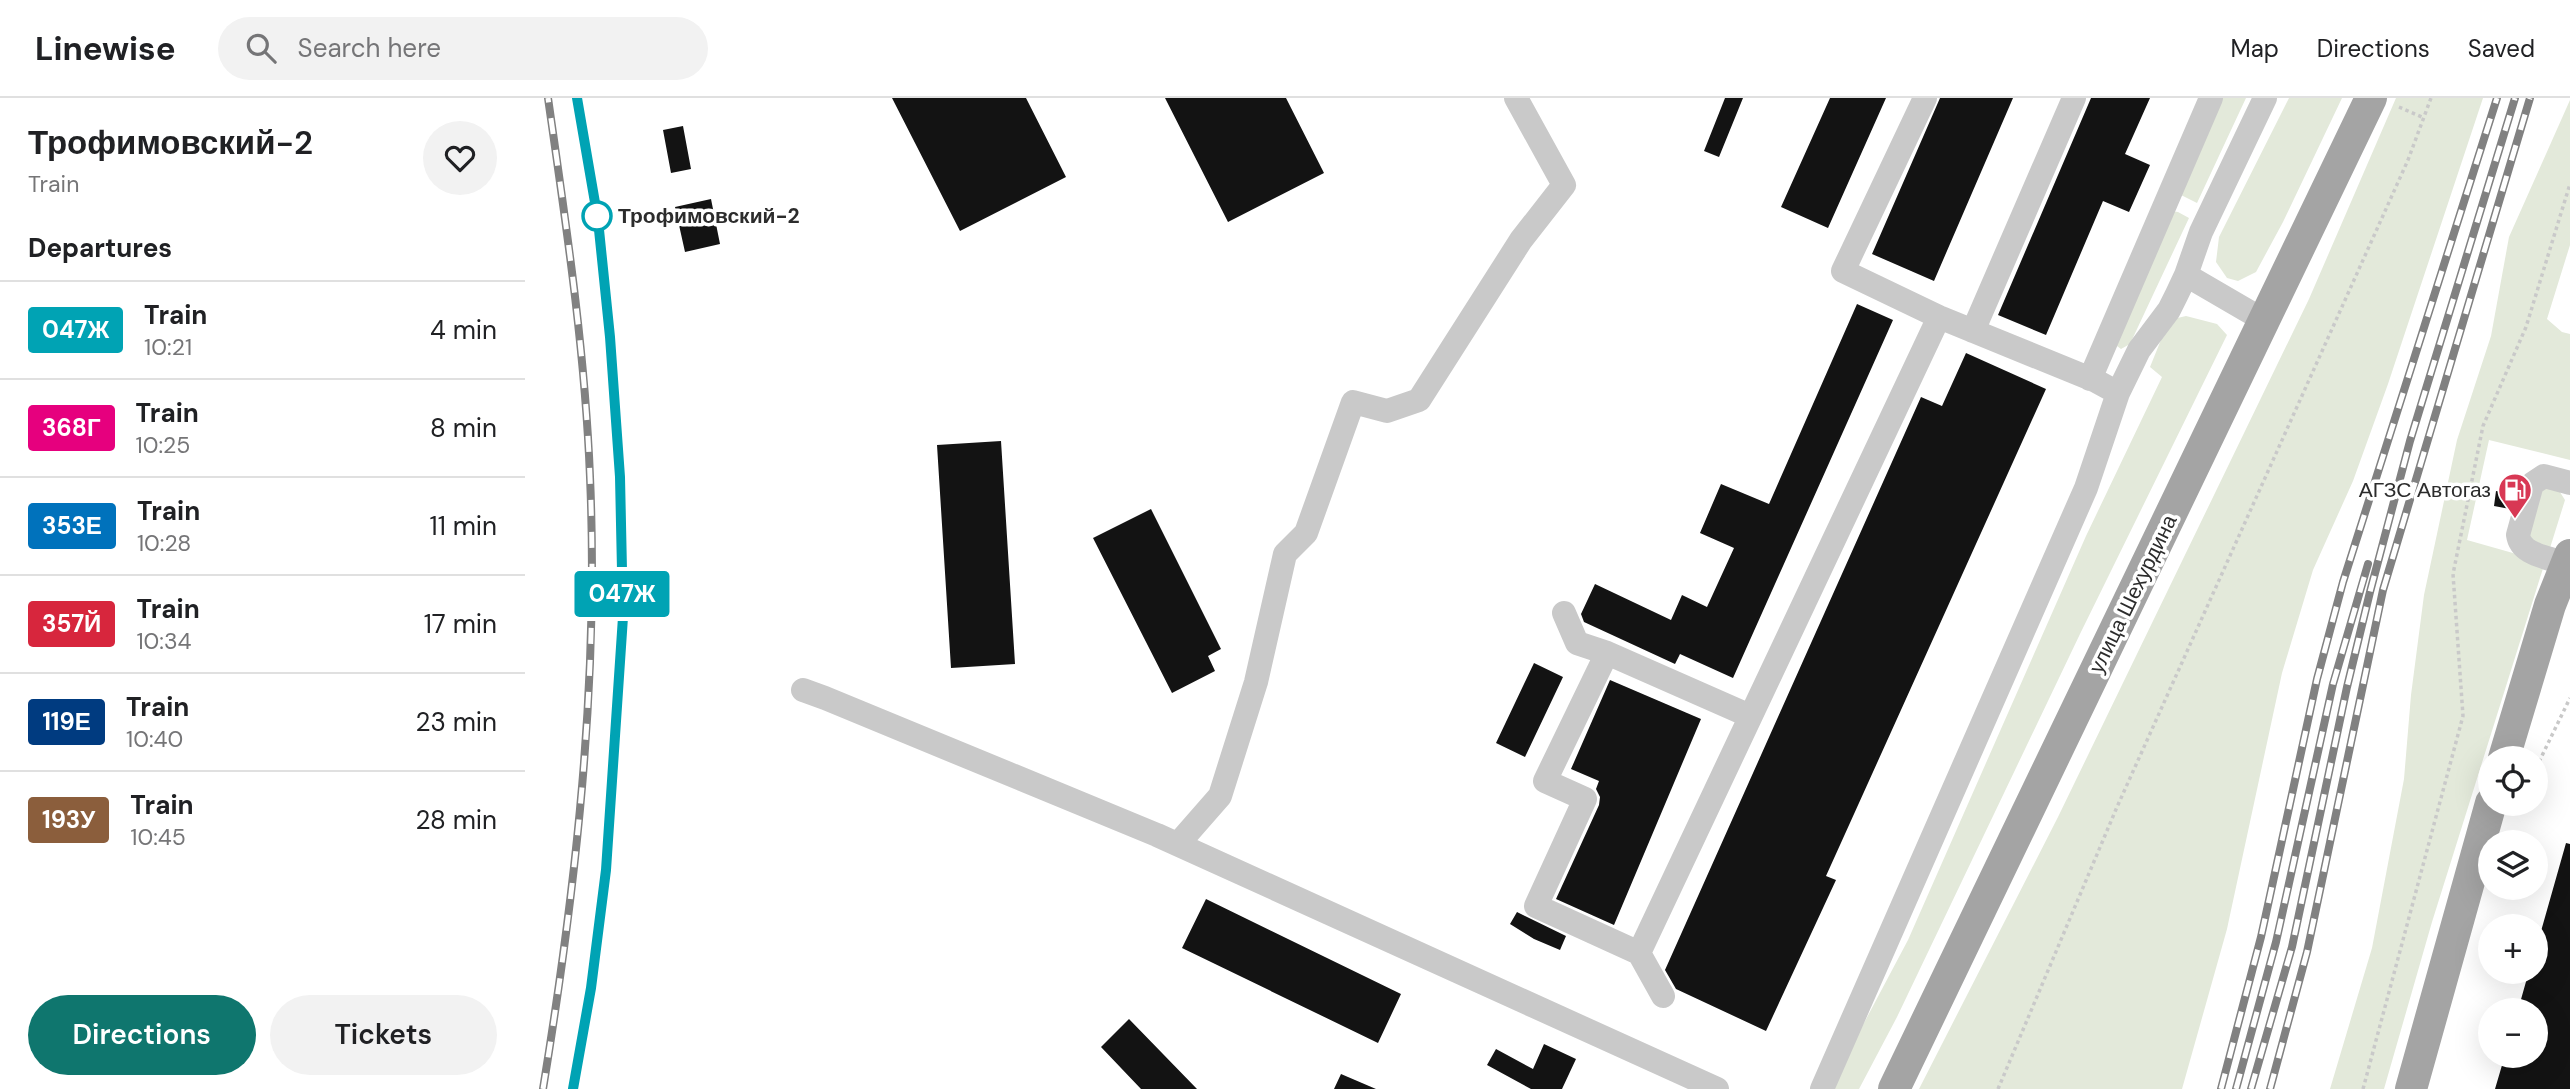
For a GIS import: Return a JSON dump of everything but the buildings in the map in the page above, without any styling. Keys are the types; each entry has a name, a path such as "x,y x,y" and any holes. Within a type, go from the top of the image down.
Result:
{"main road":[{"name":"улица Шехурдина","path":"1894,1089 2265,321 2385,103"},
{"path":"2508,746 2550,606 2569,562"},
{"path":"2411,1089 2487,816"}],"street":[{"path":"1178,844 1220,796 1255,682 1285,554 1306,533 1353,402 1387,411 1419,400 1521,240 1564,185 1516,98"},
{"path":"1925,98 1843,271 1939,317 2118,393"},
{"path":"1973,331 2074,98"},
{"path":"2090,379 2211,98"},
{"path":"1822,1089 2086,488 2118,393 2139,350 2169,310 2186,275 2201,232 2265,98"},
{"path":"2186,275 2265,321"},
{"path":"1639,953 1939,317"},
{"path":"2569,562 2525,550 2519,543 2518,535 2532,484 2544,477 2570,483"},
{"path":"1565,613 1577,643 1607,653 1751,716"},
{"path":"1607,653 1545,781 1585,799 1536,906 1639,953 1663,996"},
{"path":"803,690 1178,844 1717,1089"}],"path":[{"path":"1998,1089 2117,807 2408,160 2431,98"},
{"path":"2385,103 2424,118"},
{"path":"2363,1089 2463,716 2453,573 2483,426 2526,327 2570,184"},
{"path":"2547,746 2570,698"}],"green space":[{"path":"2219,98 2246,98 2197,203 2177,193"},
{"path":"2289,98 2342,98 2256,272 2238,281 2227,278 2216,262 2219,237"},
{"path":"2396,98 2483,98 2388,384 2353,481 2313,570 2282,673 2227,929 2182,1089 1919,1089 2058,817 2309,299"},
{"path":"2570,100 2570,245 2547,319 2562,332 2570,334 2570,460 2489,440 2467,540 2545,562 2487,746 2478,746 2478,775 2384,1089 2330,1089 2372,948 2404,779 2411,695 2424,595 2457,440 2491,336 2509,237"},
{"path":"2171,211 2189,218 2130,344 2121,349 2109,340"},
{"path":"2186,316 2217,324 2227,335 1897,1017 1859,1089 1829,1089 1908,940 2086,536 2162,377 2150,367 2169,320"},
{"path":"2539,487 2558,489 2565,500 2550,548 2527,545"}],"railway":[{"path":"543,1089 575,861 588,707 592,554 584,382 548,98"},
{"path":"573,1089 591,988 606,870 623,617 620,477 610,337 598,220 577,98"},
{"path":"2221,1089 2261,937 2317,679 2343,582 2497,98"},
{"path":"2251,1089 2292,947 2347,687 2410,441 2515,98"},
{"path":"2270,1089 2307,952 2383,590 2530,98"},
{"path":"2236,1089 2276,942 2333,684 2368,564"}],"train":[{"name":"047Ж","path":"573,1089 591,988 606,870 623,617 620,477 610,337 598,220 577,98"}],"place":[{"name":"Трофимовский-2","path":"597,216"},
{"name":"АГЗС Автогаз","path":"2515,520"}]}
